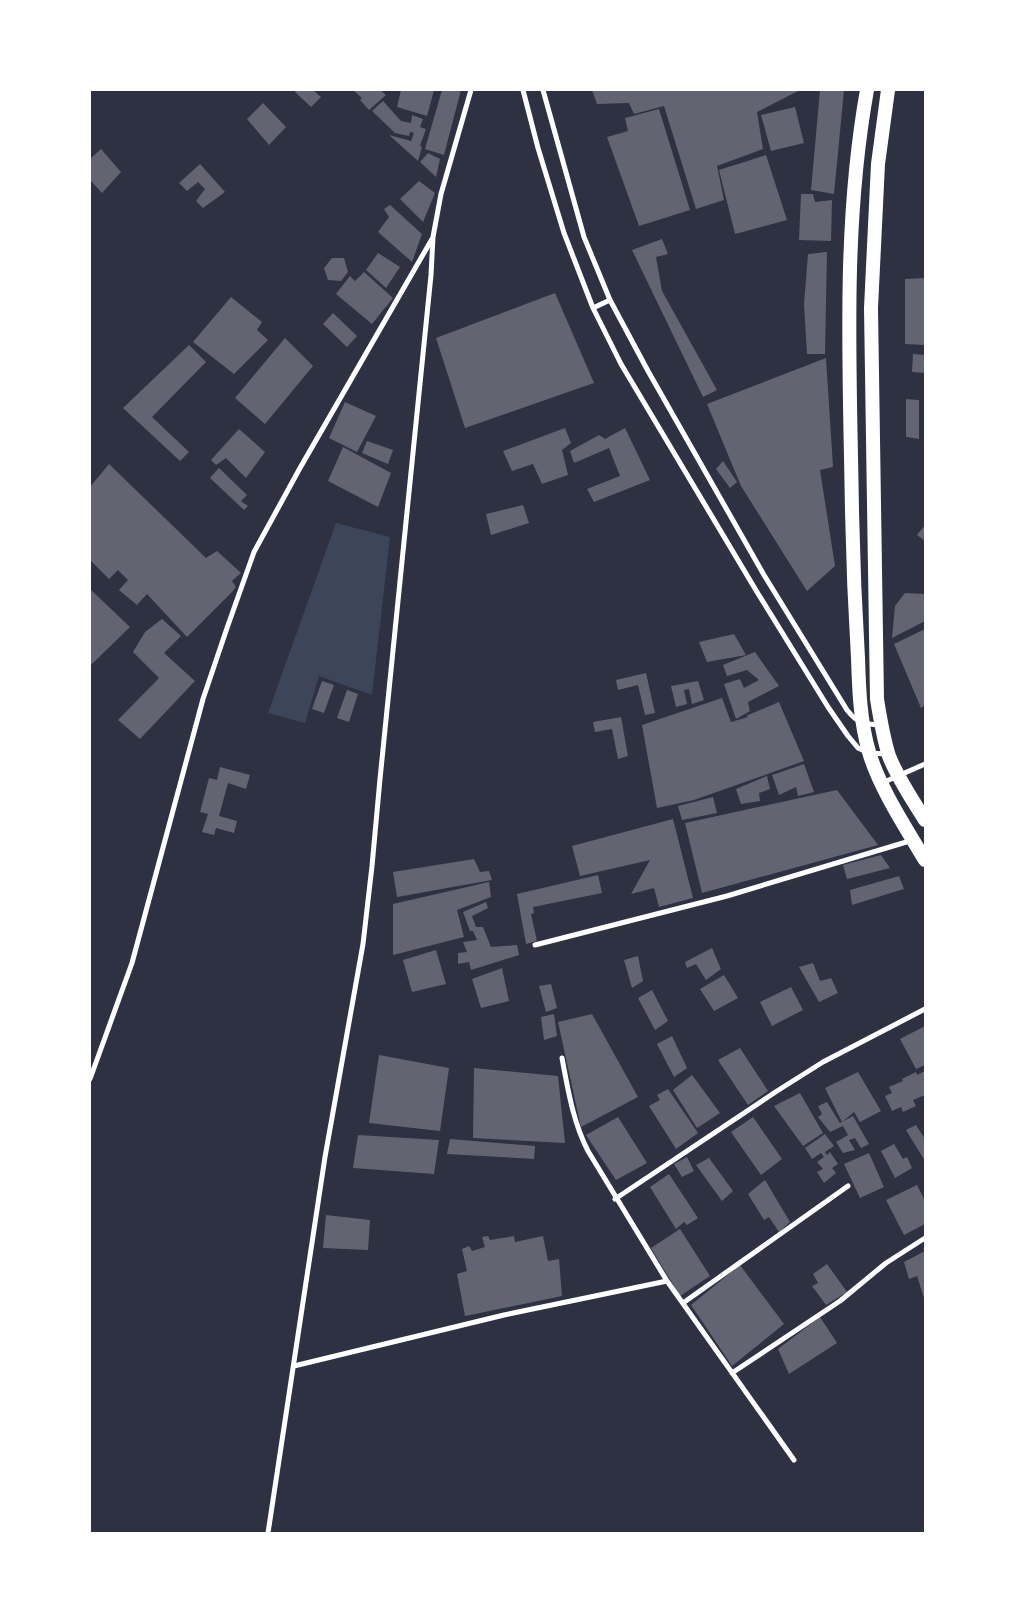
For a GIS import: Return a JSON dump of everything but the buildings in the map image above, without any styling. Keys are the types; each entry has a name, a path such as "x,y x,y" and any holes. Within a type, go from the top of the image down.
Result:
{"highway":[{"path":"867,90 861,126 851,221 850,290 854,586 863,724 869,753 881,783 925,860"},
{"path":"888,90 878,164 871,308 877,699 881,725 889,754 898,776 925,820"}],"street":[{"path":"268,1533 325,1157 363,944 368,905 432,275 434,237 441,194 471,90"},
{"path":"523,90 538,148 564,233 593,308 621,364 806,673 848,736 858,748 869,753 889,754"},
{"path":"543,90 584,238 610,300 648,372 764,575 847,710 854,720 863,724 881,725"},
{"path":"90,1079 132,963 203,699 254,552 300,468 434,237"},
{"path":"593,308 610,300"},
{"path":"881,783 925,764"},
{"path":"535,945 727,896 913,840"},
{"path":"616,1199 823,1062 925,1009"},
{"path":"562,1058 574,1119 580,1136 616,1199 668,1282 794,1460"},
{"path":"683,1303 848,1186"},
{"path":"732,1373 840,1301 886,1263 925,1238"},
{"path":"294,1366 504,1315 668,1282"}],"shaded area":[{"path":"336,523 390,537 372,695 319,676 305,723 268,713"}]}
